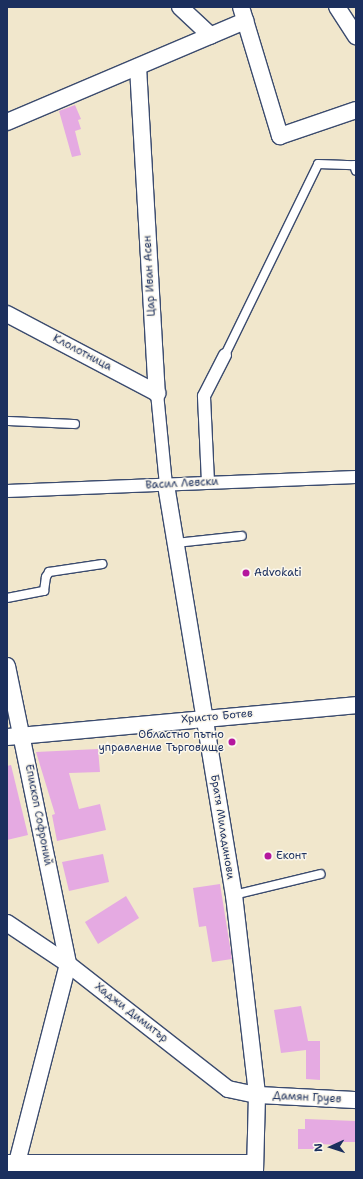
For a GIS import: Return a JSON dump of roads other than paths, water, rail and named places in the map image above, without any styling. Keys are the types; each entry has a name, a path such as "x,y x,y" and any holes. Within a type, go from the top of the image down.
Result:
{"street":[{"path":"180,7 210,36"},
{"path":"337,7 356,36"},
{"path":"7,122 210,36 243,14 280,136 356,110"},
{"name":"Цар Иван Асен","path":"138,67 157,393 166,485"},
{"name":"Клолотница","path":"7,314 157,393"},
{"path":"208,482 204,396 225,355"},
{"name":"Васил Левски","path":"7,491 356,477"},
{"name":"Братя Миладинови","path":"166,485 234,895 257,1095 255,1168"},
{"name":"Епископ Софроний","path":"7,666 15,736 68,964"},
{"name":"Христо Ботев","path":"15,736 356,705"},
{"name":"Хаджи Димитър","path":"7,923 68,964 228,1089 257,1095"},
{"path":"68,964 12,1163 255,1168"},
{"name":"Дамян Груев","path":"257,1095 356,1100"}],"lane":[{"path":"225,355 318,164 354,165 356,172"},
{"path":"7,420 75,424"},
{"path":"175,543 242,536"},
{"path":"7,598 44,591 46,576 49,572 102,564"},
{"path":"234,895 321,874"}],"place":[{"name":"Advokati","path":"246,573"},
{"name":"Областно пътно управление Търговище","path":"232,742"},
{"name":"Еконт","path":"268,856"}]}
